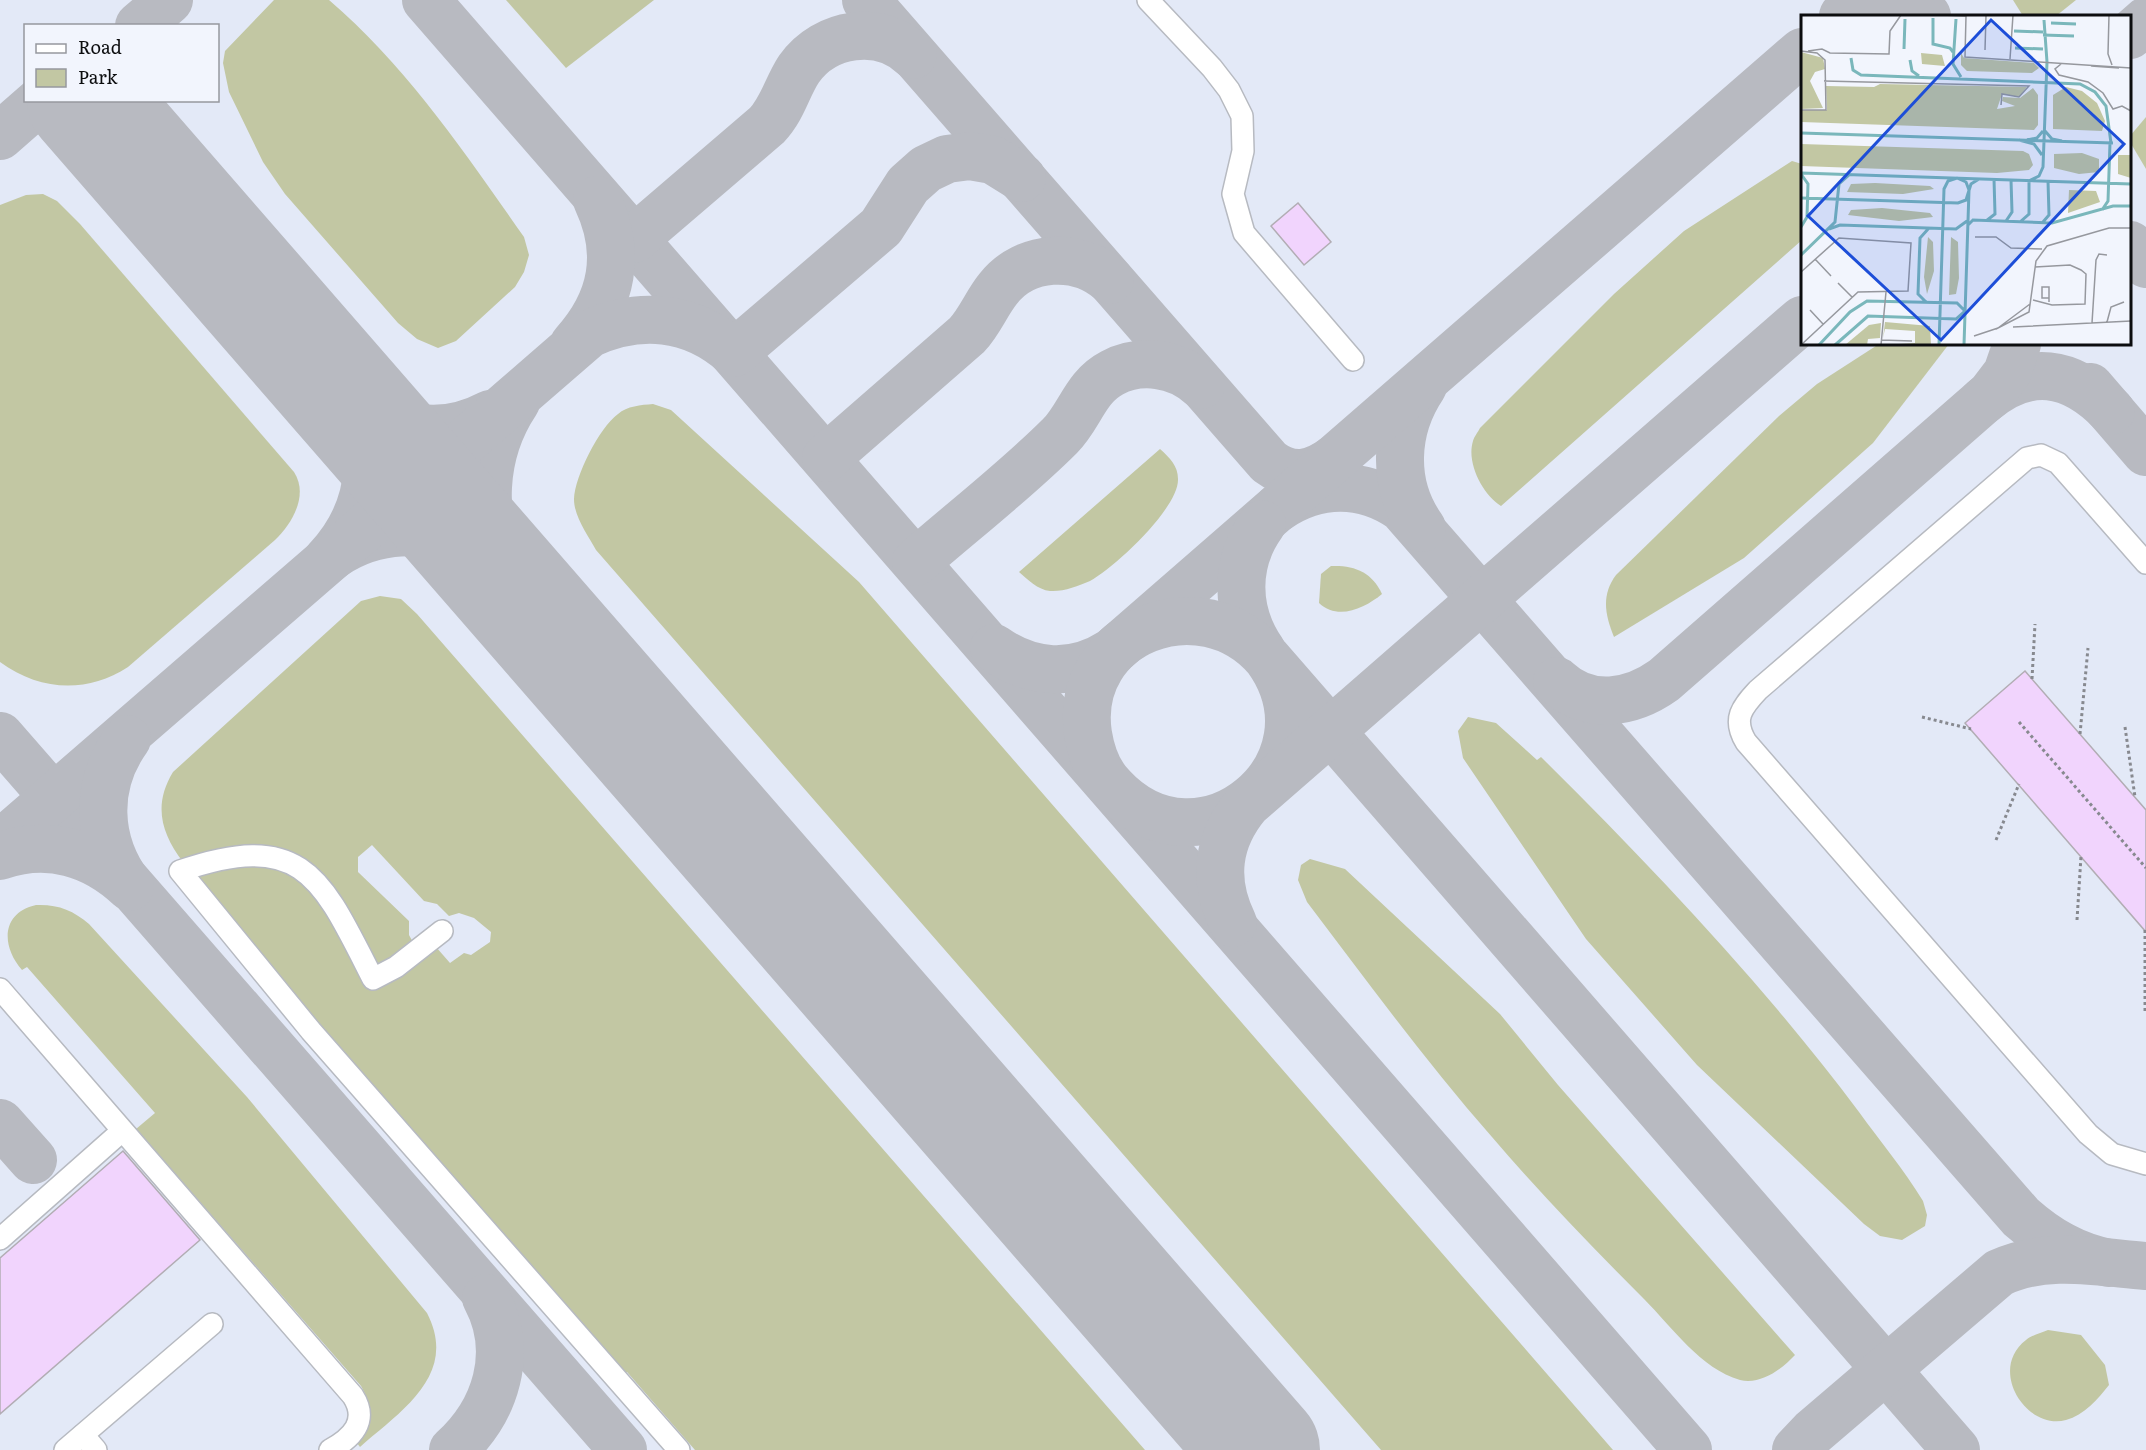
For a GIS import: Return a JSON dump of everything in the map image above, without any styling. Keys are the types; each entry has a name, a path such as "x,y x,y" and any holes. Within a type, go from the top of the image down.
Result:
{"lane":[{"path":"1148,0 1212,68 1229,90 1242,116 1243,151 1233,194 1244,233 1353,360"},
{"path":"2146,563 2058,463 2041,455 2027,458 1758,690 1743,706 1739,721 1746,742 2088,1134 2112,1154 2146,1164"},
{"path":"442,931 396,967 373,979 334,904 301,867 281,858 258,855 212,861 180,871 311,1031 679,1450"},
{"path":"0,989 353,1396 359,1412 357,1429 347,1440 330,1450"},
{"path":"0,1239 122,1131"},
{"path":"65,1450 89,1443 212,1324"}],"path":[{"path":"2032,679 2035,624"},
{"path":"2080,734 2088,648"},
{"path":"1922,717 1971,729"},
{"path":"2019,722 2146,868"},
{"path":"2125,727 2135,797"},
{"path":"1996,840 2019,784"},
{"path":"2077,920 2081,856"},
{"path":"2145,930 2145,1011"}],"shaded area":[{"path":"0,0 2146,0 2146,1450 0,1450"}],"green space":[{"path":"274,0 329,0 357,26 384,53 434,112 524,237 529,255 524,272 515,287 456,341 438,348 417,339 398,323 285,194 263,162 229,92 223,63 225,51"},
{"path":"506,0 654,0 566,68"},
{"path":"2013,0 2076,0 2057,15 2022,15"},
{"path":"2146,117 2146,169 2131,144 2131,135"},
{"path":"1792,161 1801,164 1801,241 1501,506 1482,486 1474,468 1471,450 1480,428 1614,294 1684,231"},
{"path":"43,194 57,201 80,224 294,472 300,490 292,518 275,540 128,667 96,682 63,686 31,679 0,662 0,205 26,195"},
{"path":"1877,345 1948,345 1873,443 1744,558 1614,637 1608,621 1606,598 1616,575 1779,416 1817,384"},
{"path":"653,404 671,410 859,582 1613,1450 1381,1450 596,550 582,526 575,506 575,489 583,466 603,430 618,414 639,405"},
{"path":"1160,449 1177,470 1178,479 1175,491 1157,521 1129,551 1090,581 1055,591 1037,586 1019,572"},
{"path":"1331,566 1361,571 1373,580 1382,594 1360,608 1343,612 1326,608 1319,603 1321,574"},
{"path":"380,596 401,599 417,614 1145,1450 695,1450 627,1372 623,1374 331,1041 195,877 210,868 238,863 266,863 289,869 308,882 324,899 349,941 371,987 436,947 450,963 464,953 471,955 490,942 491,932 474,918 459,913 449,916 437,904 424,901 372,845 358,857 358,872 409,921 409,935 415,946 400,960 380,964 366,956 331,892 306,865 283,854 269,851 240,852 183,862 165,829 162,818 163,796 173,772 361,601"},
{"path":"1468,717 1496,723 1537,760 1541,757 1707,929 1823,1065 1900,1167 1923,1201 1927,1215 1925,1226 1902,1240 1880,1236 1864,1224 1697,1065 1586,939 1463,758 1458,731"},
{"path":"1310,859 1345,869 1500,1014 1558,1085 1795,1355 1790,1360 1771,1375 1748,1381 1726,1375 1712,1367 1688,1346 1586,1240 1510,1158 1444,1080 1307,902 1298,880 1301,865"},
{"path":"36,905 64,909 89,924 247,1097 427,1313 435,1335 436,1355 431,1373 421,1390 408,1405 360,1447 357,1443 366,1429 369,1416 368,1401 361,1386 136,1129 155,1113 27,967 22,970 15,961 8,941 11,923 24,909"},
{"path":"2048,1330 2081,1335 2105,1365 2109,1385 2085,1410 2066,1420 2051,1421 2038,1416 2026,1407 2011,1381 2010,1367 2015,1353 2028,1338"}],"building":[{"path":"1298,203 1331,242 1304,265 1271,226"},
{"path":"2025,671 2146,810 2146,932 1965,723"},
{"path":"123,1151 200,1240 0,1414 0,1258"}],"taxiway":[{"path":"141,24 169,0"},
{"path":"426,0 1688,1450"},
{"path":"866,0 1269,462 1286,471 1302,473 1318,469 1334,459"},
{"path":"1845,15 1863,7 1885,4 1907,7 1925,15"},
{"path":"2131,34 2146,21"},
{"path":"634,239 767,125 777,112 799,69 823,47 853,36 869,36 900,45 913,55"},
{"path":"994,648 1023,663 1052,669 1082,666 1112,652 1801,53"},
{"path":"0,136 39,102"},
{"path":"0,844 589,334 627,322 664,321 682,324 700,331 734,353 881,227 908,185 926,169 947,159 970,156 993,160 1022,178"},
{"path":"574,344 598,311 610,276 609,239 597,200"},
{"path":"2131,246 2146,264"},
{"path":"826,458 967,335 998,289 1009,277 1037,263 1068,261 1097,271 1110,280"},
{"path":"1233,923 1222,891 1221,861 1229,832 1247,804 1801,321"},
{"path":"1557,681 1569,691 1583,697 1610,700 1638,694 1664,680 1991,394 2007,373 2017,345"},
{"path":"916,562 1043,453 1067,428 1095,386 1112,373 1134,365 1158,365 1181,372 1201,385"},
{"path":"325,376 357,422 364,440 367,459 367,477 357,513 339,546 327,560 342,550 375,536 410,532 428,534 461,546 507,584"},
{"path":"1983,401 2016,381 2049,376 2080,387 2096,397 2111,411"},
{"path":"338,384 372,411 409,426 428,429 448,428 469,423 490,414"},
{"path":"1422,528 1405,494 1400,457 1406,420 1423,386"},
{"path":"2090,387 2146,452"},
{"path":"516,402 496,443 488,487 488,509 498,553 508,573 550,634"},
{"path":"1278,508 1309,493 1340,488 1372,493 1402,508 2021,1217 2062,1246 2084,1256 2109,1263"},
{"path":"1262,524 1246,555 1241,588 1247,620 1262,651"},
{"path":"1267,658 1286,698 1288,736 1275,771 1252,798 1220,816 1185,822 1147,813 1107,781 1093,755 1088,734 1089,698 1100,668 1121,645 1147,629 1177,621 1209,623 1240,635 1267,658 1956,1450"},
{"path":"0,736 623,1450"},
{"path":"0,856 36,849 70,852 101,865 130,887 111,851 105,833 103,813 104,794 109,775 127,739"},
{"path":"0,1123 33,1160"},
{"path":"1796,1450 1813,1432 1999,1273 2017,1266 2053,1260 2146,1266"},
{"path":"453,1450 480,1417 490,1399 496,1380 500,1360 499,1339 495,1318 486,1298"}],"runway":[{"path":"88,102 1261,1450"}]}
